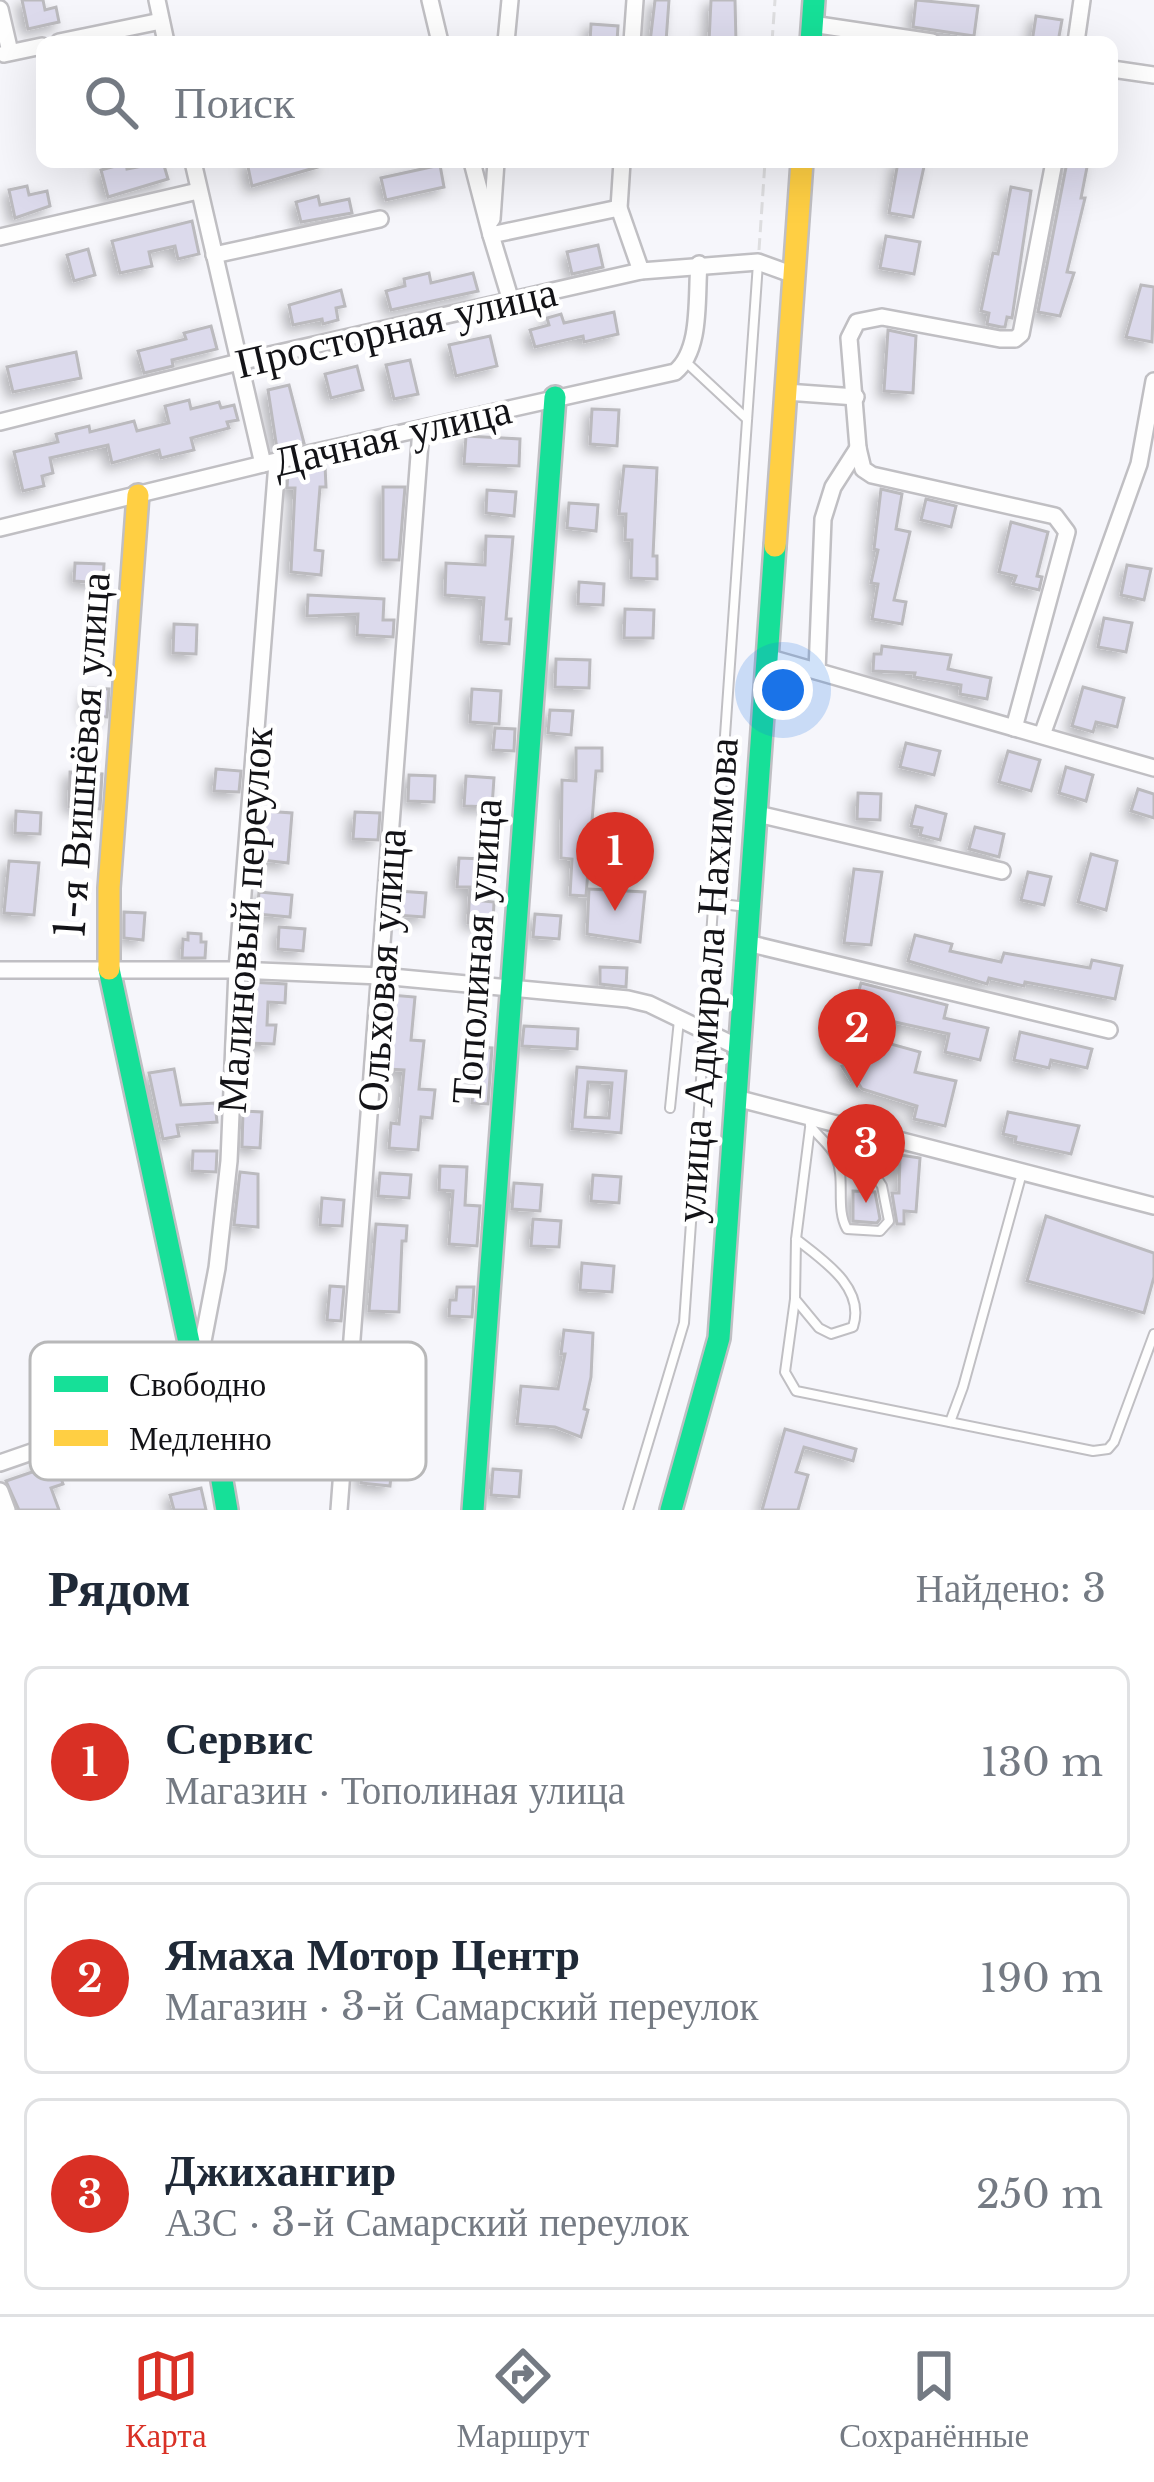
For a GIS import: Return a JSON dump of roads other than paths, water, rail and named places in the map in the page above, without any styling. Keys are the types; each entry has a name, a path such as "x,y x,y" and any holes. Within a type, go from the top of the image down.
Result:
{"street":[{"path":"157,0 165,36"},
{"path":"430,0 439,36"},
{"path":"507,36 510,0"},
{"path":"632,36 635,0"},
{"path":"814,0 811,33 851,36"},
{"path":"1077,36 1082,0"},
{"path":"0,9 5,54 36,47"},
{"path":"88,36 161,21"},
{"path":"1118,69 1154,75"},
{"name":"Малиновый переулок","path":"194,168 239,362 270,463 226,1182 206,1342"},
{"path":"474,168 511,301"},
{"path":"491,235 496,168"},
{"path":"622,168 619,208 641,271"},
{"name":"улица Адмирала Нахимова","path":"671,1510 719,1337 802,168"},
{"path":"1014,728 1067,538 1064,526 1055,516 872,475 863,469 849,338 863,319 882,317 1015,339 1024,327 1053,168"},
{"path":"0,237 198,191"},
{"path":"491,235 619,208"},
{"path":"214,256 380,219"},
{"name":"Просторная улица","path":"0,422 239,362 641,271 758,262 794,275"},
{"path":"687,362 699,264"},
{"name":"Дачная улица","path":"0,528 675,372 687,362"},
{"path":"1042,736 1139,464 1154,381"},
{"path":"786,392 856,397"},
{"name":"Тополиная улица","path":"473,1510 555,397"},
{"name":"Ольховая улица","path":"352,1342 421,429"},
{"path":"817,671 823,519 833,488 858,448"},
{"name":"1-я Вишнёвая улица","path":"138,495 109,888 109,972 190,1342"},
{"path":"767,657 1154,768"},
{"path":"758,814 1002,872"},
{"path":"747,943 1109,1030"},
{"path":"0,970 237,970 381,976 628,999 740,1048"},
{"path":"736,1098 811,1123 875,1134 1154,1206"},
{"path":"0,1463 30,1451"},
{"name":"1-я Вишнёвая улица","path":"222,1480 227,1510"},
{"name":"Ольховая улица","path":"339,1510 341,1480"},
{"path":"0,1491 7,1510"}],"lane":[{"path":"628,1510 684,1323 758,262"},
{"path":"687,362 747,418"},
{"path":"712,903 750,908"},
{"path":"670,1108 679,1018"},
{"path":"811,1123 836,1156 844,1227 880,1232 889,1221 881,1186 868,1164 875,1134"},
{"path":"811,1123 785,1372 796,1391 1093,1451 1108,1449 1135,1393 1154,1334"},
{"path":"950,1423 964,1388 1022,1172"},
{"path":"795,1299 819,1328 831,1334 853,1327 852,1295 833,1269 796,1239"}],"place":[{"name":"Сервис","path":"615,911"},
{"name":"Ямаха Мотор Центр","path":"857,1088"},
{"name":"Джихангир","path":"866,1203"}]}
